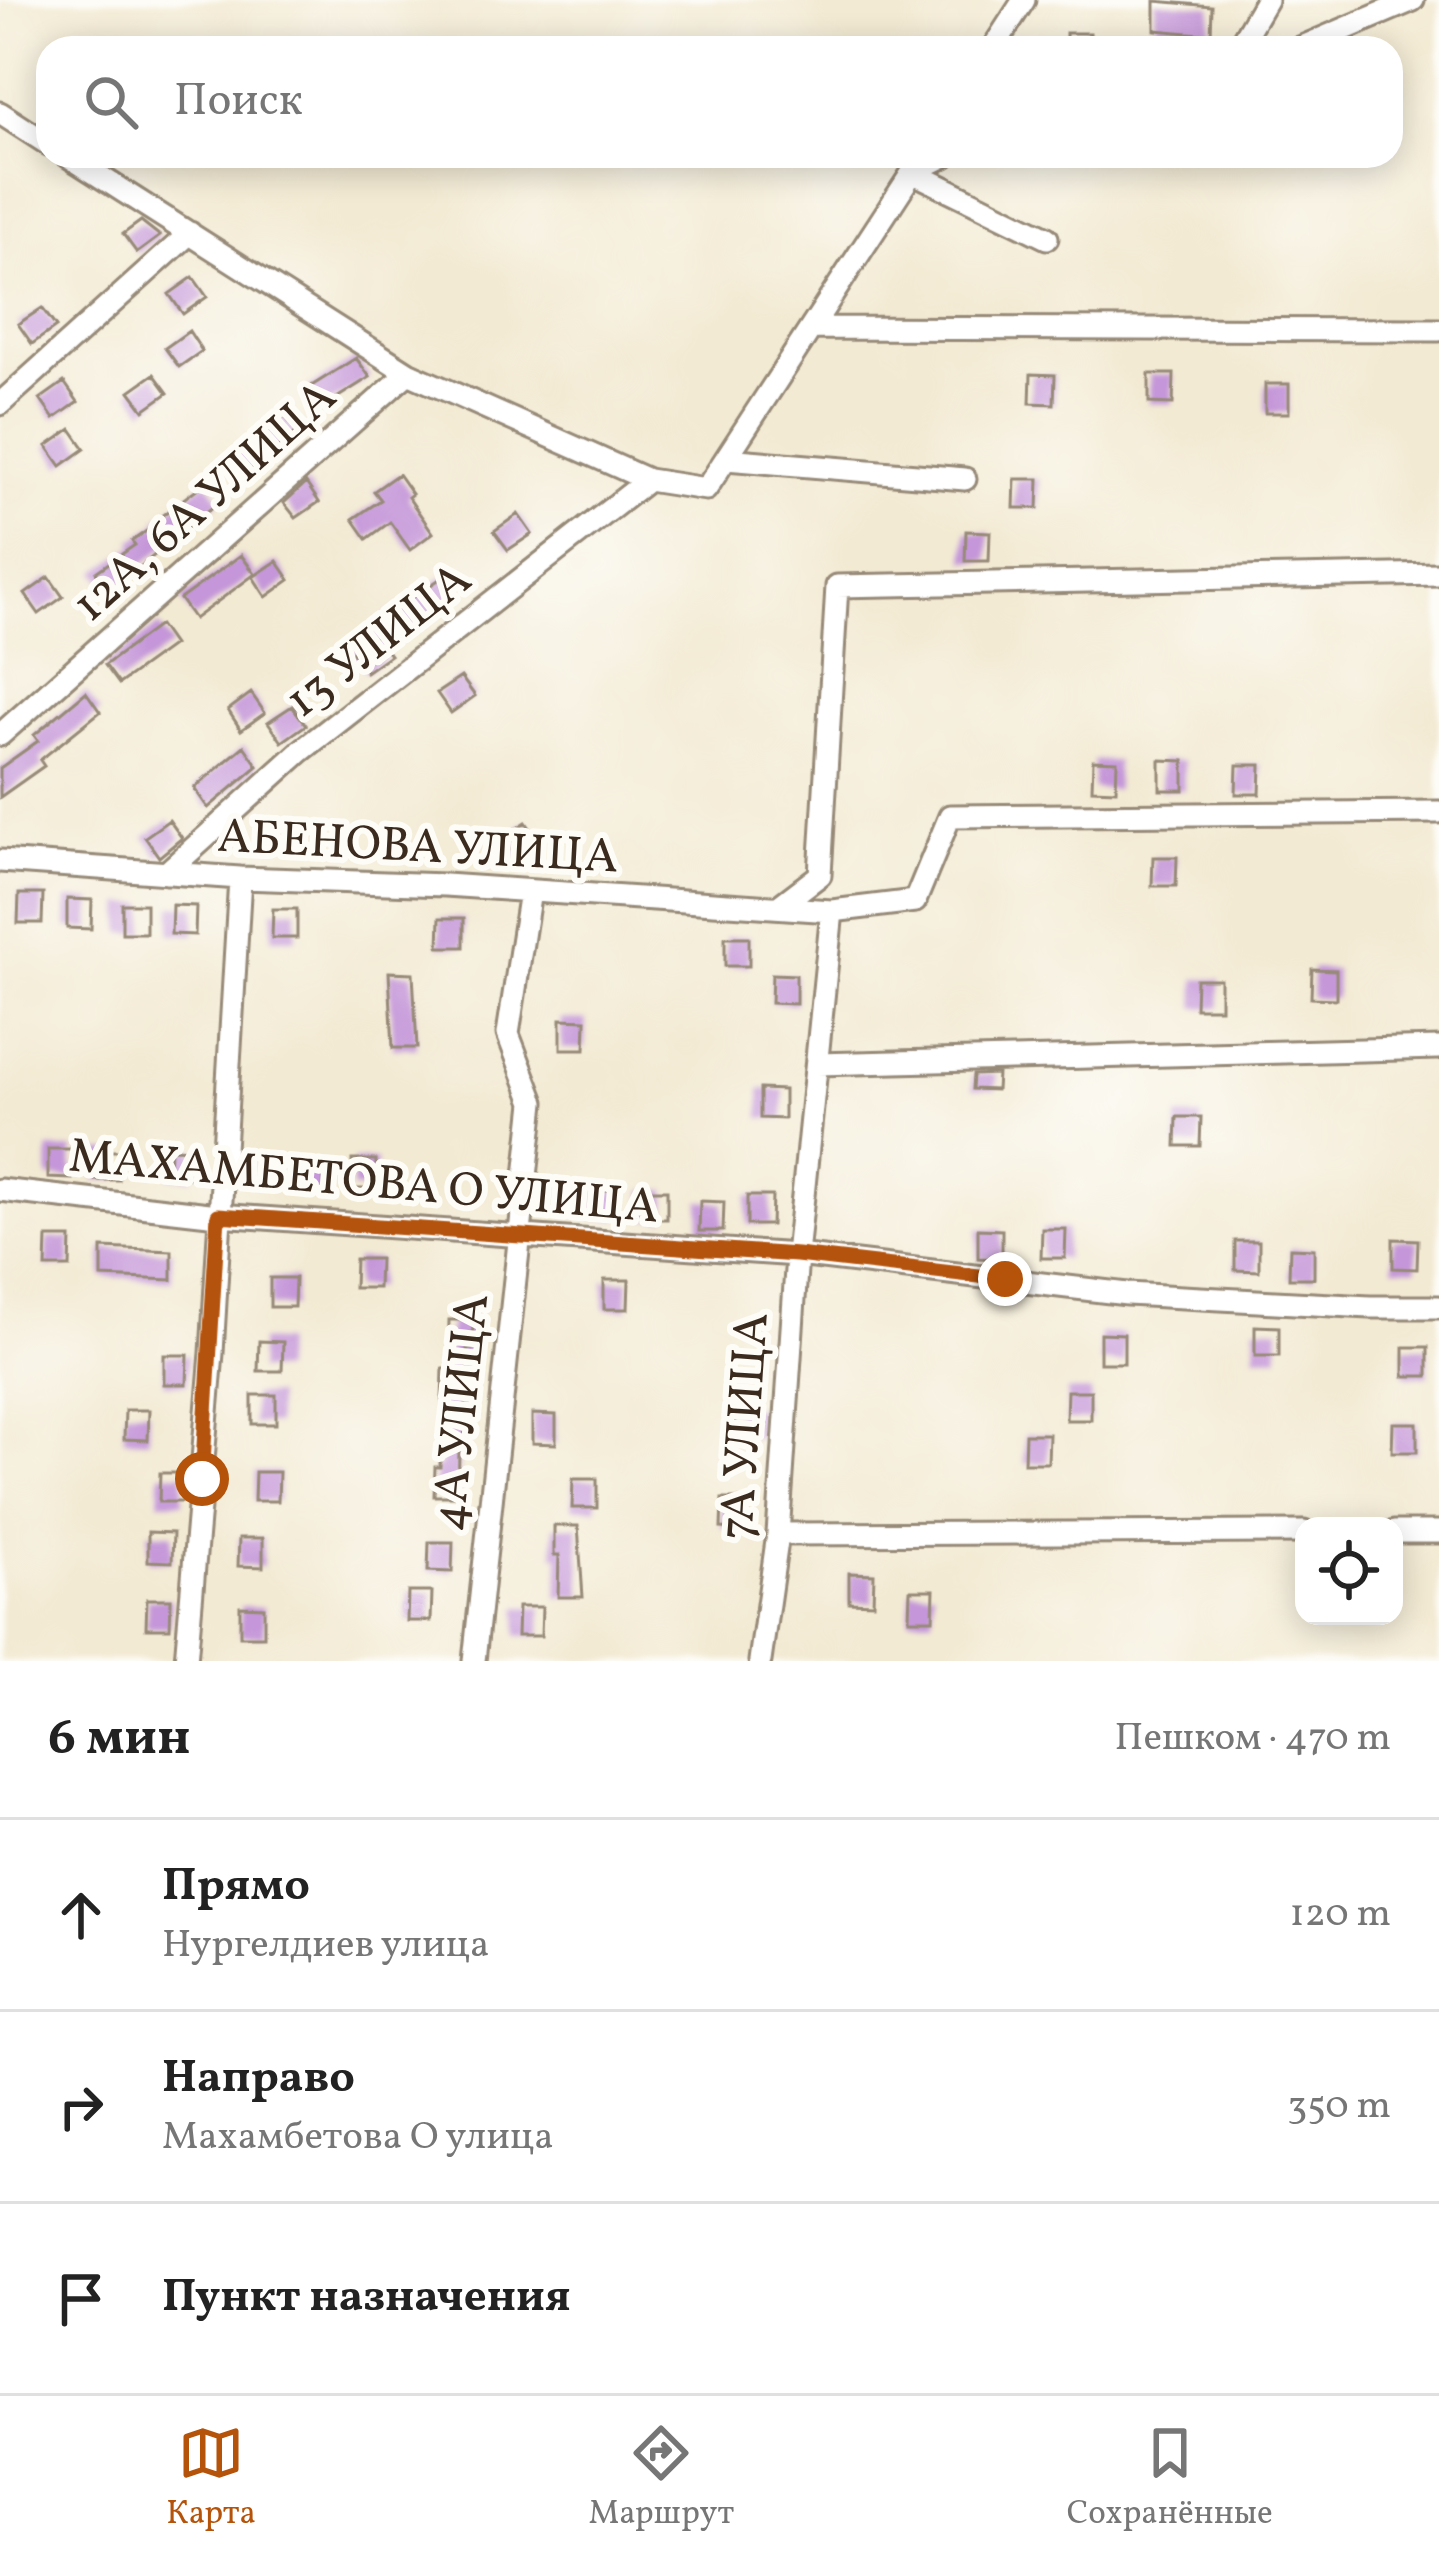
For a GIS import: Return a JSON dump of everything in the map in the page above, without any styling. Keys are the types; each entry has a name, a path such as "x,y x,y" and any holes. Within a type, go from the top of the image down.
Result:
{"street":[{"path":"1001,36 1024,0"},
{"path":"1245,36 1266,0"},
{"path":"1328,36 1413,0"},
{"path":"0,113 36,136"},
{"path":"87,168 408,373 648,480 706,490 914,168"},
{"path":"924,168 1047,238"},
{"path":"0,404 190,233"},
{"path":"811,328 1439,330"},
{"name":"12А, 6А УЛИЦА","path":"0,736 408,373"},
{"path":"726,459 965,479"},
{"name":"13 УЛИЦА","path":"166,873 301,751 648,480"},
{"path":"778,907 820,874 837,586 1439,574"},
{"name":"АБЕНОВА УЛИЦА","path":"0,861 832,910 915,902 950,816 1439,812"},
{"path":"186,1661 212,1353 240,878"},
{"name":"4А УЛИЦА","path":"474,1661 534,1102 508,1034 530,891"},
{"name":"7А УЛИЦА","path":"760,1661 778,1534 797,1255 832,910"},
{"path":"817,1064 1439,1048"},
{"name":"МАХАМБЕТОВА О УЛИЦА","path":"0,1190 218,1215 797,1255 1127,1294 1439,1307"},
{"path":"778,1534 1295,1532"},
{"path":"1403,1532 1439,1532"}],"building":[{"path":"1155,1 1212,6 1211,35 1155,30"},
{"path":"141,221 160,236 137,253 123,234"},
{"path":"193,277 207,297 183,314 169,294"},
{"path":"42,308 56,327 32,344 18,324"},
{"path":"189,331 202,351 179,367 165,348"},
{"path":"356,358 370,377 316,411 302,392"},
{"path":"154,374 168,393 144,410 130,391"},
{"path":"1031,374 1055,375 1054,404 1030,403"},
{"path":"1149,374 1174,374 1173,404 1149,403"},
{"path":"64,382 78,402 54,419 40,399"},
{"path":"1265,384 1289,384 1289,413 1265,413"},
{"path":"283,413 297,432 244,476 230,456"},
{"path":"71,429 85,449 61,466 47,446"},
{"path":"398,474 433,533 410,550 390,522 367,539 353,519 381,500 374,491"},
{"path":"1015,479 1039,479 1038,508 1014,508"},
{"path":"207,481 221,500 110,592 96,572 135,545 132,541"},
{"path":"306,483 319,502 296,518 284,503"},
{"path":"518,514 532,534 508,550 494,531"},
{"path":"966,531 990,532 989,561 965,561"},
{"path":"241,555 255,574 194,619 180,599"},
{"path":"277,561 290,580 266,597 253,577"},
{"path":"444,576 457,596 384,647 390,655 366,672 352,652 390,626 384,617"},
{"path":"49,577 63,597 39,614 25,594"},
{"path":"159,625 173,645 119,684 105,665"},
{"path":"461,677 475,696 451,713 437,693"},
{"path":"86,692 100,712 40,760 44,766 0,797 0,768 38,741 34,735"},
{"path":"251,693 265,713 241,730 228,710"},
{"path":"292,706 306,725 282,742 268,722"},
{"path":"244,746 258,766 208,808 194,788"},
{"path":"1093,760 1117,761 1116,790 1092,789"},
{"path":"1160,760 1184,761 1184,790 1160,790"},
{"path":"1237,765 1261,765 1260,794 1236,794"},
{"path":"169,820 182,838 159,857 145,837"},
{"path":"526,822 539,841 516,858 502,838"},
{"path":"1153,857 1177,857 1176,886 1152,886"},
{"path":"19,894 43,894 42,923 18,923"},
{"path":"67,899 92,900 91,929 67,928"},
{"path":"122,904 146,904 146,933 122,933"},
{"path":"172,905 196,906 195,935 171,934"},
{"path":"273,909 297,909 297,938 272,938"},
{"path":"440,918 464,918 464,947 439,947"},
{"path":"725,937 749,937 749,966 725,966"},
{"path":"1312,969 1336,970 1336,999 1311,998"},
{"path":"389,972 413,973 417,1048 393,1048"},
{"path":"772,974 796,975 796,1004 771,1003"},
{"path":"1196,979 1220,979 1220,1008 1195,1008"},
{"path":"561,1019 586,1020 585,1049 561,1049"},
{"path":"997,1074 996,1090 972,1089 973,1075"},
{"path":"760,1089 784,1090 784,1119 760,1118"},
{"path":"1177,1117 1201,1117 1200,1146 1176,1146"},
{"path":"170,1148 194,1149 193,1178 169,1177"},
{"path":"48,1149 73,1149 72,1179 48,1178"},
{"path":"95,1151 120,1151 119,1180 95,1180"},
{"path":"352,1160 376,1160 376,1189 352,1189"},
{"path":"300,1164 324,1165 324,1194 300,1193"},
{"path":"595,1190 619,1190 618,1219 594,1219"},
{"path":"643,1190 667,1190 667,1219 643,1219"},
{"path":"747,1196 772,1196 771,1225 747,1225"},
{"path":"700,1201 724,1202 723,1231 699,1231"},
{"path":"978,1229 1002,1230 1002,1259 978,1258"},
{"path":"1042,1229 1066,1229 1065,1258 1041,1258"},
{"path":"47,1238 71,1238 70,1267 46,1267"},
{"path":"1393,1239 1418,1240 1417,1269 1393,1268"},
{"path":"1235,1241 1259,1241 1259,1271 1235,1270"},
{"path":"102,1248 172,1251 172,1280 102,1277"},
{"path":"1290,1248 1314,1249 1314,1278 1289,1278"},
{"path":"355,1259 379,1259 378,1288 354,1288"},
{"path":"270,1278 295,1278 294,1307 270,1307"},
{"path":"604,1280 629,1280 628,1309 604,1309"},
{"path":"449,1320 473,1320 472,1349 467,1349 464,1450 459,1450 458,1496 434,1496 435,1467 440,1467"},
{"path":"1255,1326 1279,1327 1279,1356 1255,1356"},
{"path":"1100,1333 1124,1334 1124,1363 1100,1363"},
{"path":"259,1341 283,1342 282,1371 258,1371"},
{"path":"1404,1347 1428,1347 1428,1376 1404,1376"},
{"path":"164,1355 188,1355 187,1384 164,1384"},
{"path":"1067,1391 1091,1391 1091,1420 1066,1420"},
{"path":"252,1395 276,1395 276,1424 252,1424"},
{"path":"735,1407 759,1408 759,1437 735,1437"},
{"path":"125,1410 149,1410 148,1440 124,1439"},
{"path":"532,1414 556,1415 556,1444 532,1443"},
{"path":"1393,1423 1417,1423 1417,1452 1392,1452"},
{"path":"1025,1434 1049,1434 1048,1463 1024,1463"},
{"path":"255,1472 279,1472 278,1501 254,1501"},
{"path":"160,1473 184,1473 183,1502 159,1502"},
{"path":"573,1479 597,1479 597,1508 572,1508"},
{"path":"722,1499 746,1499 746,1529 721,1528"},
{"path":"554,1526 578,1526 583,1597 558,1597"},
{"path":"148,1532 173,1533 172,1562 148,1561"},
{"path":"239,1538 263,1538 263,1567 238,1566"},
{"path":"429,1542 453,1542 452,1572 428,1571"},
{"path":"849,1573 874,1574 873,1603 849,1602"},
{"path":"910,1590 934,1590 933,1619 909,1619"},
{"path":"408,1592 432,1592 431,1621 407,1621"},
{"path":"147,1599 171,1599 170,1628 146,1628"},
{"path":"240,1606 264,1607 264,1636 240,1636"},
{"path":"518,1607 542,1607 541,1636 517,1636"}],"route":[{"path":"202,1479 218,1215 797,1255 1005,1279"}]}
